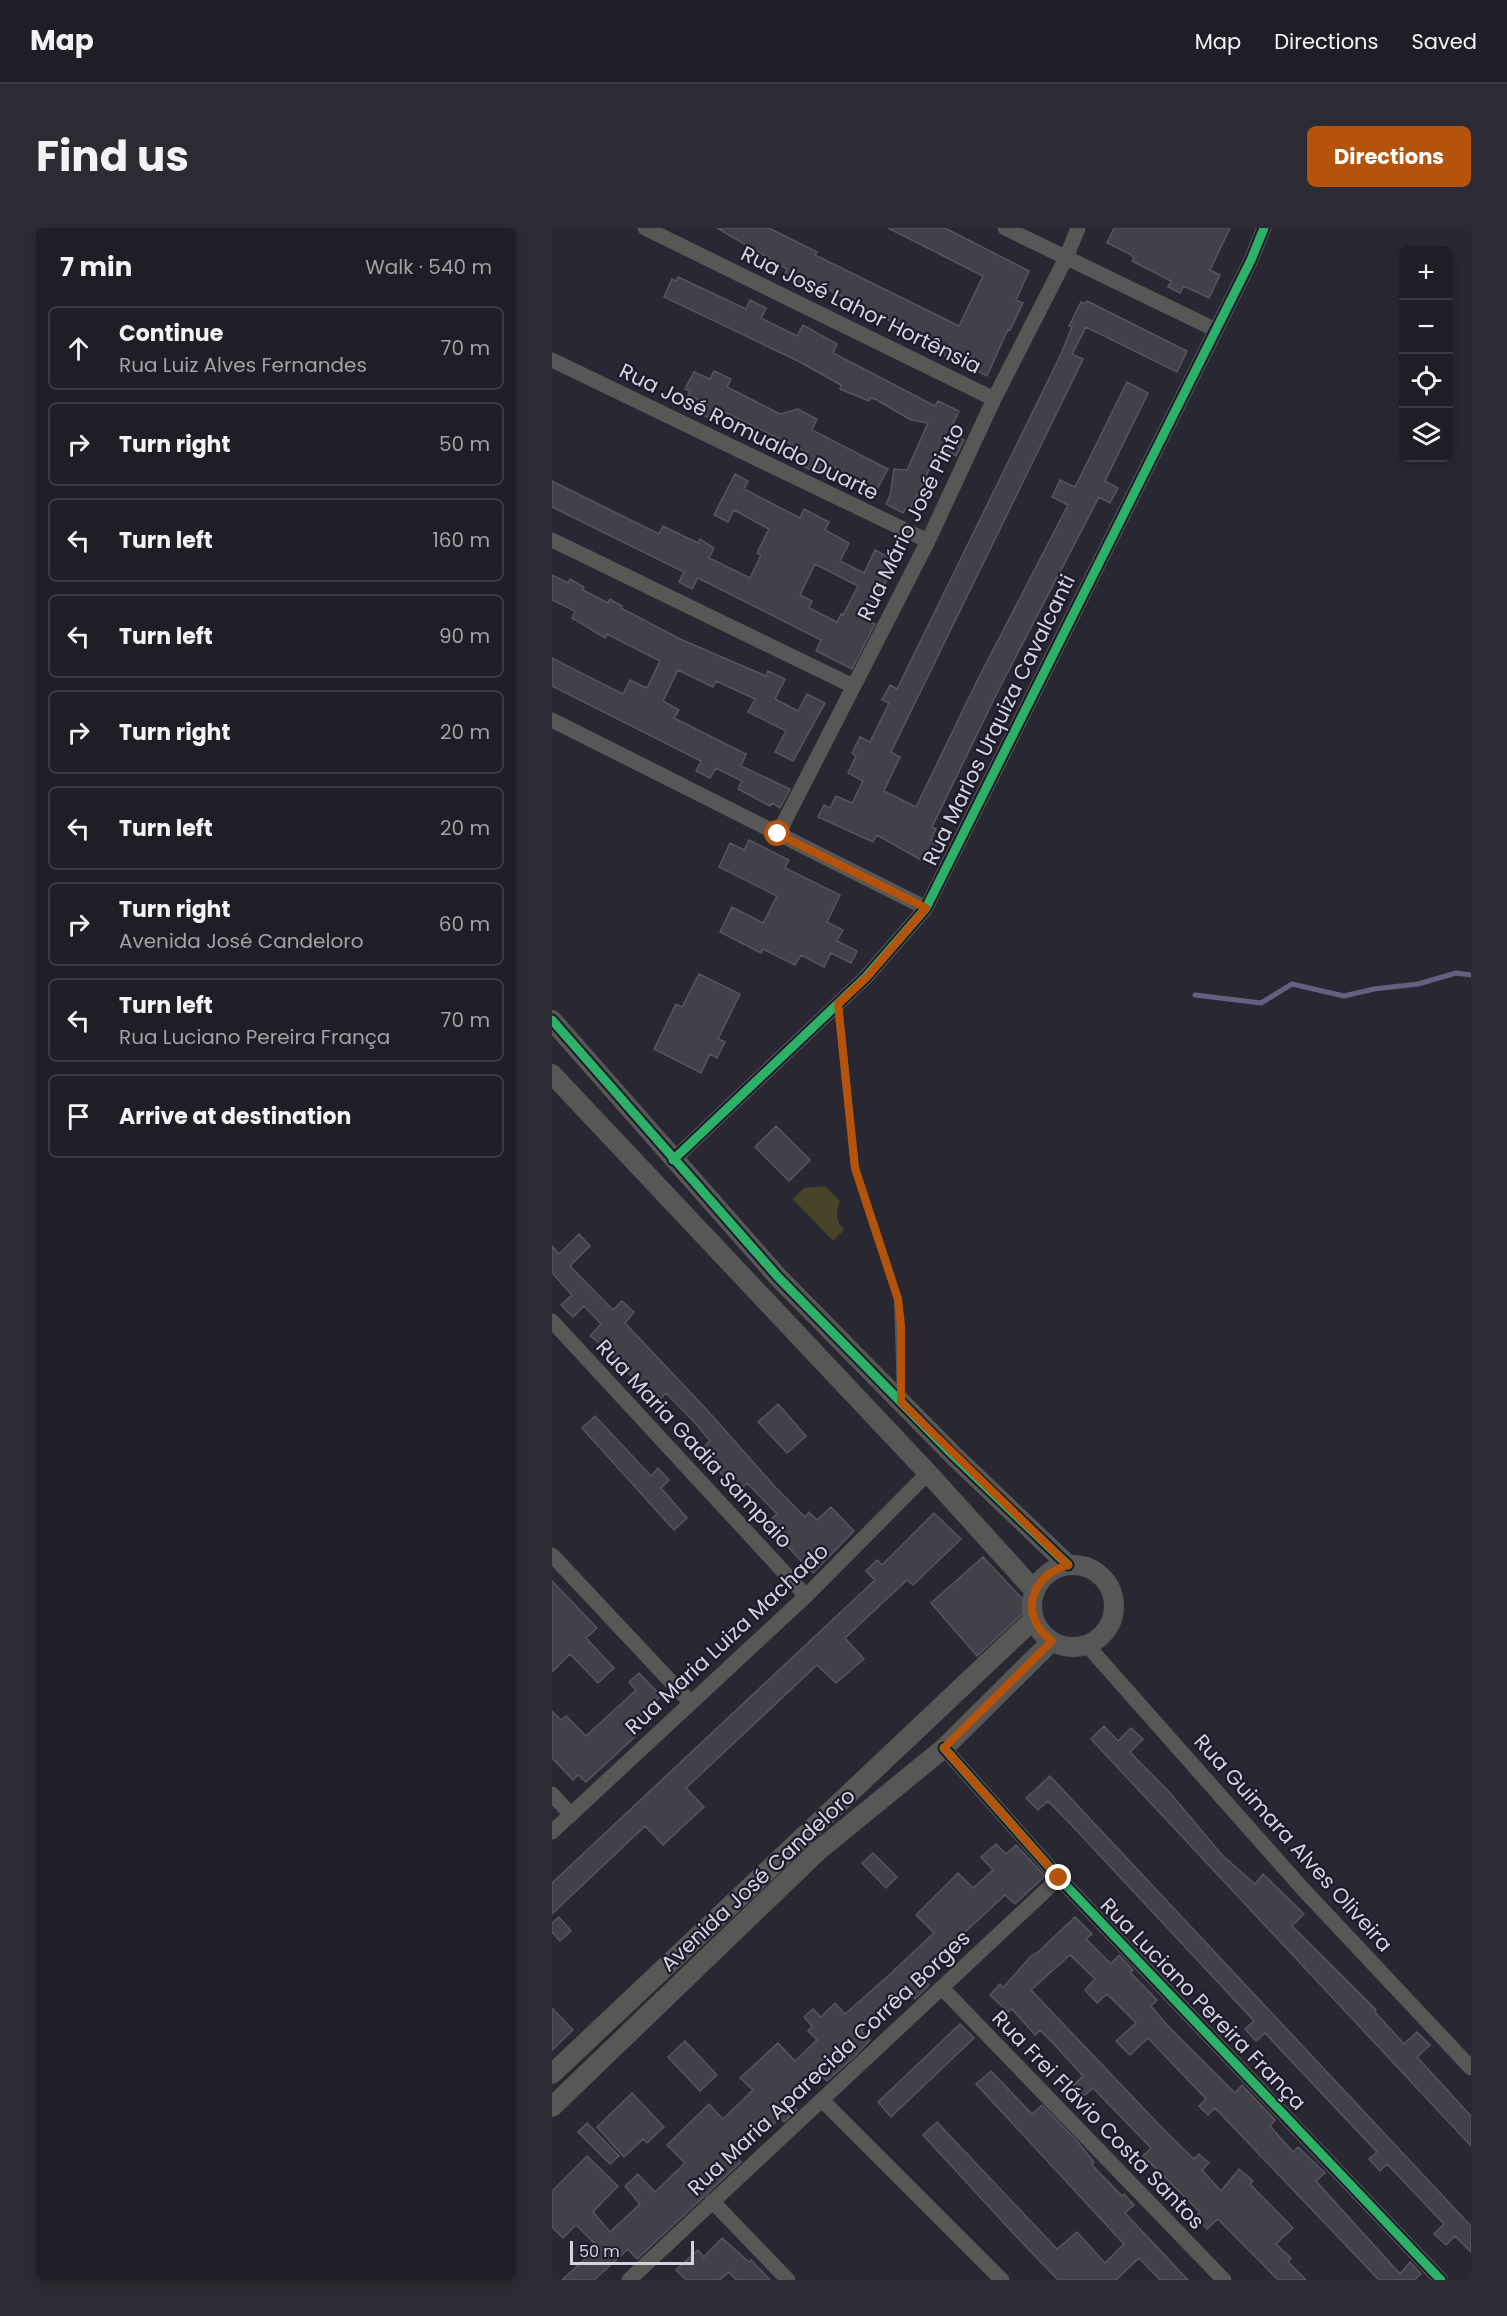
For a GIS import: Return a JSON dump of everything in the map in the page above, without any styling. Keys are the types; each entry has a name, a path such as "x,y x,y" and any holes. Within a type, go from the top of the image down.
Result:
{"street":[{"name":"Rua José Lahor Hortênsia","path":"645,228 994,399"},
{"path":"1005,228 1214,329"},
{"name":"Rua Mário José Pinto","path":"778,834 927,541 994,399 1066,258 1078,228"},
{"name":"Rua Marlos Urquiza Cavalcanti","path":"673,1160 867,977 926,908 1214,329 1251,260 1264,228"},
{"name":"Rua José Romualdo Duarte","path":"552,360 927,541"},
{"path":"552,540 853,686"},
{"path":"552,720 926,908"},
{"path":"552,1021 778,1277 901,1402 1068,1565"},
{"path":"552,1074 928,1473 1035,1591"},
{"name":"Rua Maria Gadia Sampaio","path":"552,1321 806,1596"},
{"name":"Rua Maria Luiza Machado","path":"552,1832 806,1596 928,1473"},
{"path":"552,1555 690,1702"},
{"path":"1068,1565 1091,1569 1101,1576 1112,1596 1111,1620 1105,1630 1086,1644 1063,1646 1044,1635 1034,1619 1032,1604 1035,1591 1048,1573 1068,1565"},
{"name":"Avenida José Candeloro","path":"552,2074 1034,1619"},
{"name":"Avenida José Candeloro","path":"554,2099 818,1851 944,1748 1052,1641"},
{"name":"Rua Guimara Alves Oliveira","path":"1086,1644 1302,1888 1471,2068"},
{"name":"Rua Luciano Pereira França","path":"944,1748 1059,1878 1441,2280"},
{"path":"552,1794 571,1815"},
{"name":"Rua Maria Aparecida Corrêa Borges","path":"629,2280 1059,1878"},
{"name":"Rua Frei Flávio Costa Santos","path":"942,1988 1224,2280"},
{"path":"822,2100 1002,2280"},
{"path":"712,2201 788,2280"}],"lane":[{"path":"838,1004 855,1168 898,1299 901,1325 901,1402"}],"shaded area":[{"path":"825,1186 840,1201 837,1216 844,1230 833,1241 793,1199 804,1188"}],"building":[{"path":"717,228 769,228 817,252 815,255 959,326 983,276 888,228 945,228 1029,271 1016,300 1023,303 1010,330 1008,329 987,376 928,347 930,341 829,290 804,278 800,286 783,278 787,269"},
{"path":"1114,228 1230,228 1210,270 1220,275 1209,298 1186,287 1183,287 1180,293 1168,287 1171,281 1132,261 1134,258 1130,254 1107,243"},
{"path":"678,277 746,309 750,300 766,308 761,318 797,336 803,325 837,344 833,353 935,406 938,401 959,411 949,432 964,440 956,456 943,450 934,467 931,466 909,511 905,509 903,513 886,504 890,496 894,469 907,470 928,423 911,420 875,399 870,398 869,401 840,389 841,385 798,361 664,297 672,279 676,281"},
{"path":"1087,301 1187,351 1177,372 1086,327 1072,354 1083,359 891,752 900,757 884,791 916,807 977,681 1068,505 1052,497 1060,480 1075,487 1127,382 1148,393 1105,481 1118,488 1110,503 1099,497 999,689 932,827 936,829 931,839 938,843 928,864 877,835 873,842 818,817 824,805 830,808 836,796 852,803 863,781 848,773 856,756 852,753 860,737 870,742 889,703 882,700 890,685 897,689 1061,354 1072,327 1069,326 1081,302 1085,304"},
{"path":"714,371 731,379 727,387 780,414 798,409 817,419 812,430 888,469 877,489 823,461 817,473 800,465 807,452 716,408 711,419 694,410 699,400 688,395 690,391 685,389 694,372 710,379"},
{"path":"735,474 748,481 744,489 800,518 804,509 829,522 825,530 849,543 840,561 864,573 875,550 896,561 867,620 875,624 852,669 816,651 821,640 698,578 692,589 679,582 684,572 552,507 552,481 659,534 663,526 698,543 700,539 714,548 709,558 750,578 761,555 757,553 769,529 734,510 728,522 714,515","holes":["815,564 858,586 837,622 809,608 812,601 800,595"]},
{"path":"552,575 568,583 570,579 584,587 583,590 608,603 610,599 622,606 621,608 680,639 766,676 768,671 785,679 775,699 798,711 807,694 825,703 793,761 775,752 786,731 748,712 755,699 716,681 713,687 678,670 663,701 679,710 674,718 746,754 741,766 790,789 780,808 772,803 770,806 738,789 742,781 716,768 710,778 696,771 701,761 552,686 552,658 623,694 630,680 647,688 660,661 607,634 605,638 572,618 575,611 552,600"},
{"path":"749,840 789,860 785,868 840,895 827,922 843,930 837,941 857,951 851,963 831,953 824,967 801,955 795,965 763,949 761,953 720,932 732,907 763,923 777,896 719,867 730,843 744,850"},
{"path":"699,974 740,994 718,1039 725,1042 717,1058 710,1054 701,1073 654,1049 676,1004 682,1007"},
{"path":"776,1126 810,1160 789,1181 755,1147"},
{"path":"579,1234 590,1246 570,1266 613,1310 622,1301 634,1312 625,1323 805,1517 809,1512 817,1520 831,1507 854,1531 813,1573 766,1524 777,1514 747,1483 738,1492 700,1450 710,1441 697,1425 666,1393 657,1403 603,1346 590,1336 601,1324 584,1306 573,1317 561,1305 572,1295 552,1273 552,1246 559,1254"},
{"path":"778,1404 806,1436 787,1453 758,1422"},
{"path":"595,1416 651,1476 658,1468 669,1480 661,1488 687,1518 674,1530 582,1428"},
{"path":"934,1513 961,1539 913,1585 907,1580 845,1638 864,1659 836,1683 817,1665 686,1788 704,1807 663,1845 645,1826 552,1914 552,1883 875,1580 866,1571 877,1560 882,1565"},
{"path":"983,1557 1030,1607 977,1656 931,1603"},
{"path":"552,1581 597,1628 586,1638 614,1668 598,1683 570,1654 552,1672"},
{"path":"639,1673 661,1696 630,1726 638,1734 586,1782 578,1775 573,1780 552,1758 552,1711 561,1720 566,1716 586,1736 636,1690 629,1682"},
{"path":"1104,1726 1118,1741 1131,1728 1143,1739 1130,1752 1171,1794 1222,1855 1255,1884 1263,1874 1304,1914 1292,1926 1376,2010 1375,2012 1404,2044 1417,2032 1430,2045 1417,2057 1471,2116 1471,2146 1091,1739"},
{"path":"1050,1776 1471,2226 1471,2252 1455,2236 1446,2245 1434,2234 1444,2224 1387,2164 1380,2171 1369,2159 1377,2152 1265,2033 1256,2041 1245,2029 1254,2021 1078,1832 1048,1801 1038,1810 1026,1798"},
{"path":"996,1844 1006,1854 1016,1845 1045,1876 1015,1904 1005,1895 949,1947 920,1976 929,1985 915,1999 906,1989 891,2002 861,2031 870,2040 856,2055 827,2081 818,2072 787,2100 797,2110 784,2122 780,2118 766,2132 760,2125 731,2152 741,2162 637,2259 628,2249 594,2280 562,2280 598,2247 576,2225 563,2238 552,2227 552,2191 587,2156 618,2186 593,2212 610,2232 640,2204 625,2186 638,2174 655,2192 685,2163 667,2145 709,2104 723,2119 753,2090 740,2078 778,2043 795,2061 817,2040 808,2031 812,2026 804,2017 813,2009 821,2017 835,2003 845,2014 888,1976 934,1933 916,1915 958,1873 973,1888 993,1870 981,1857"},
{"path":"873,1853 897,1877 886,1888 862,1863"},
{"path":"559,1917 571,1931 560,1941 552,1932 552,1923"},
{"path":"1075,1917 1092,1934 1086,1939 1111,1964 1119,1955 1133,1970 1130,1972 1157,2000 1151,2006 1167,2025 1235,2093 1242,2085 1275,2120 1270,2126 1293,2152 1298,2147 1325,2173 1316,2181 1400,2274 1410,2262 1421,2274 1414,2280 1379,2280 1215,2108 1208,2115 1199,2106 1206,2099 1148,2038 1130,2055 1116,2041 1136,2023 1107,1994 1097,2003 1085,1990 1095,1979 1070,1955 1031,1990 1167,2133 1194,2159 1199,2154 1209,2163 1202,2170 1221,2191 1239,2169 1253,2181 1250,2184 1293,2228 1276,2244 1291,2258 1288,2262 1306,2280 1278,2280 1218,2219 1207,2229 1196,2216 1200,2212 1143,2156 1151,2148 1093,2088 1084,2096 1074,2085 1083,2076 1040,2030 1035,2035 1012,2009 1008,2012 990,1995 1000,1984 1003,1988 1031,1956"},
{"path":"552,2008 573,2030 552,2050"},
{"path":"960,2024 974,2038 891,2117 878,2102"},
{"path":"685,2041 717,2075 700,2091 668,2057"},
{"path":"991,2071 1032,2114 1042,2105 1076,2140 1094,2162 1092,2165 1134,2205 1125,2213 1188,2280 1160,2280 1139,2258 1116,2280 1058,2280 1013,2233 923,2135 937,2122 1057,2249 1077,2232 1105,2263 1124,2244 976,2084"},
{"path":"632,2093 664,2127 647,2143 643,2139 624,2157 597,2127"},
{"path":"587,2123 619,2156 610,2164 578,2132"},
{"path":"722,2238 749,2262 751,2260 770,2280 736,2280 729,2272 720,2280 686,2280 676,2270 698,2250 704,2257"}],"waterway":[{"path":"1195,995 1261,1003 1292,984 1344,996 1374,989 1418,984 1456,973 1471,975"}],"cycle path":[{"path":"673,1160 866,977 926,908 1251,260 1264,228"},
{"path":"552,1020 778,1277 953,1455 1068,1565"},
{"path":"944,1748 1059,1878 1441,2280"}],"route":[{"path":"778,834 926,908 867,977 838,1004 851,1144 860,1187 898,1299 901,1325 901,1402 1068,1565 1048,1573 1040,1581 1032,1604 1034,1619 1038,1627 1052,1641 944,1748 1059,1878"}]}
